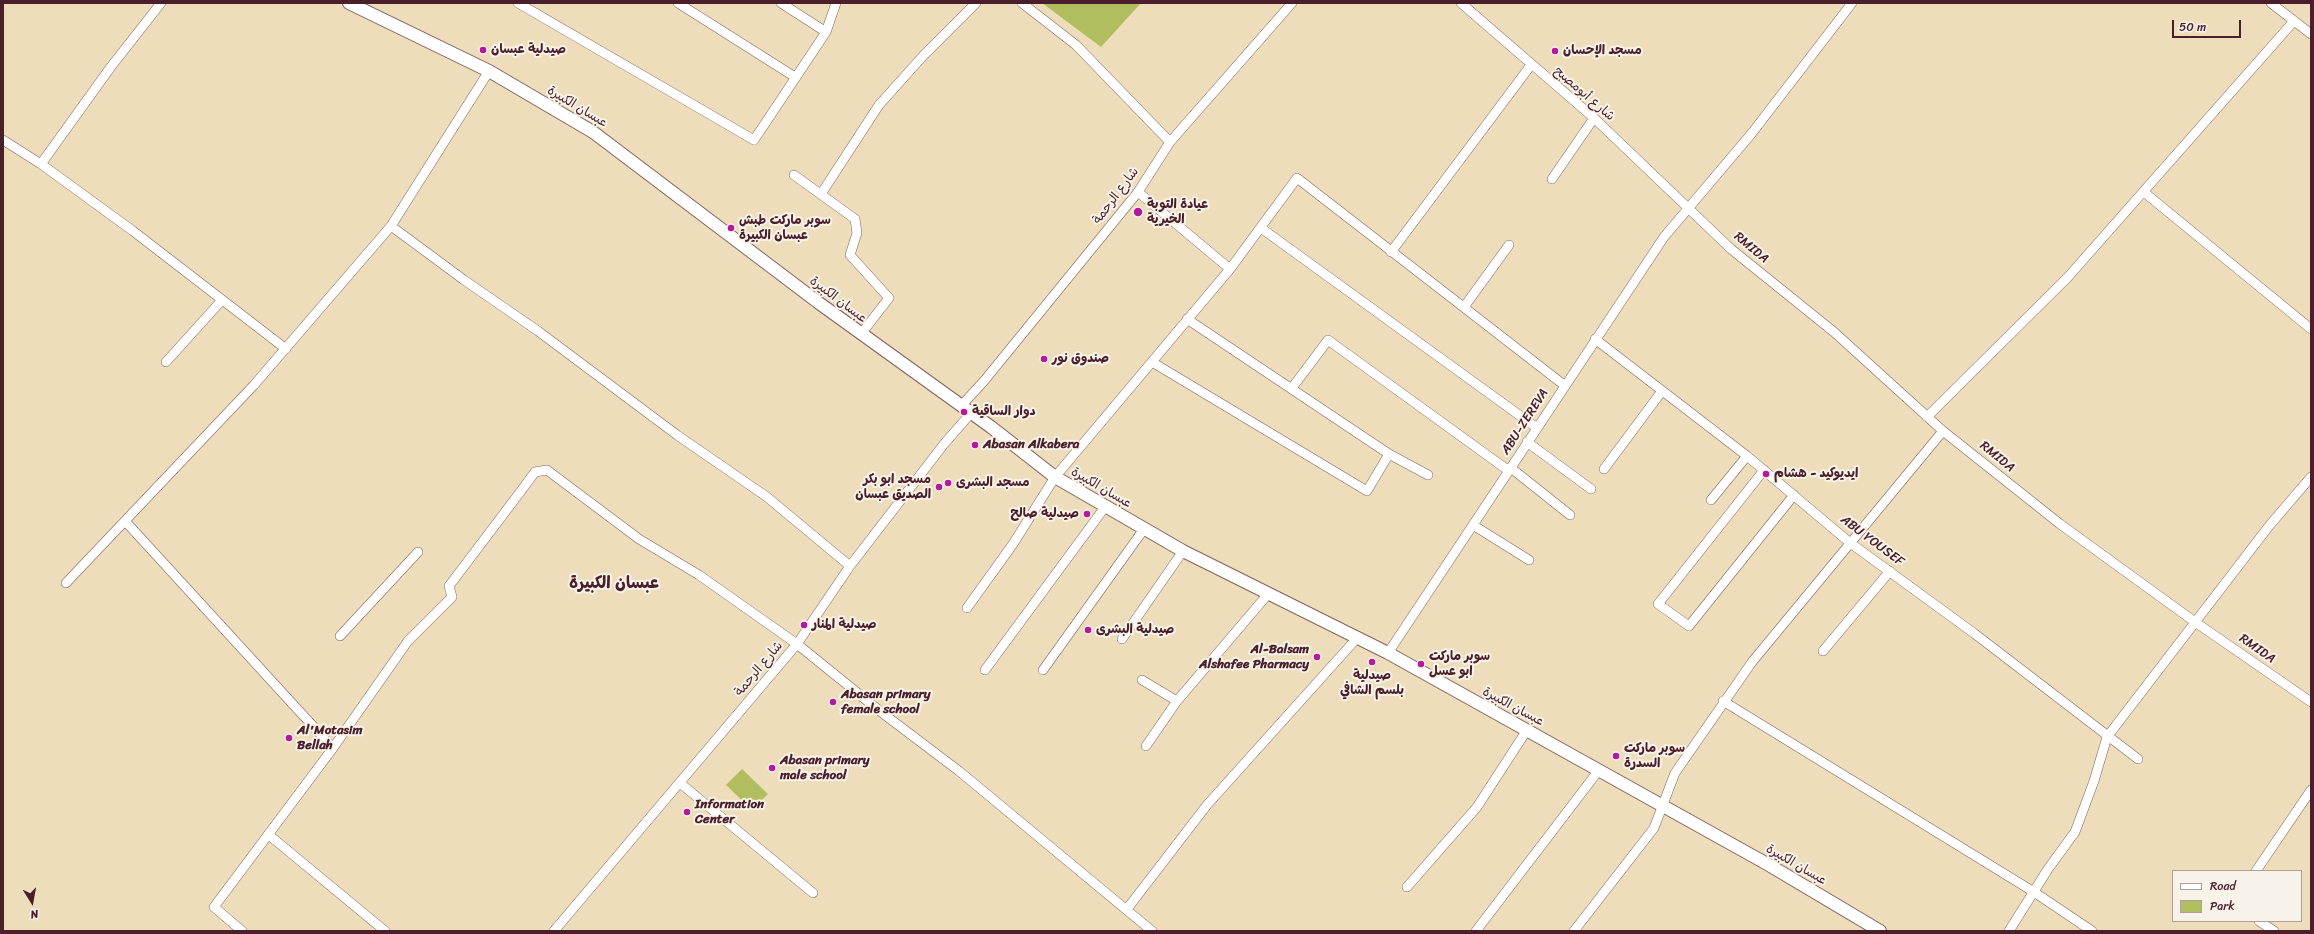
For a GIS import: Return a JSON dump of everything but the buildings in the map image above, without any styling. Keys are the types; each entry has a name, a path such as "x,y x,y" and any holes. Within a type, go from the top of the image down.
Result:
{"main road":[{"name":"عبسان الكبيرة","path":"349,3 489,72 593,132 861,334 971,413 1055,477 1183,551 1388,653 1769,865 1880,931"}],"street":[{"path":"41,164 110,68 161,3"},
{"path":"518,3 754,140 826,32 836,3"},
{"path":"678,3 795,77"},
{"path":"782,3 826,32"},
{"path":"821,194 879,105 923,56 976,3"},
{"path":"1022,3 1076,45 1170,142"},
{"name":"شارع الرحمة","path":"960,406 984,381 1138,192 1170,142 1292,3"},
{"name":"شارع أبومصبح","path":"1461,3 1594,118 1687,208"},
{"name":"ABU-ZEREVA","path":"1388,653 1510,470 1564,385 1664,237 1752,132 1852,3"},
{"path":"2271,3 2311,34"},
{"path":"1927,417 2068,277 2145,193 2206,119 2294,21"},
{"path":"1391,252 1531,65"},
{"path":"66,583 286,349 391,226 489,72"},
{"path":"1552,179 1594,118"},
{"path":"3,140 41,164 286,349"},
{"path":"794,175 855,219 857,233 850,255 889,298 861,334"},
{"path":"967,608 1013,544 1055,477 1230,269 1297,178 1564,385"},
{"path":"1138,192 1230,269"},
{"path":"2145,193 2311,330"},
{"name":"RMIDA","path":"1687,208 1737,254 1834,332 1943,431 2060,524 2195,622 2311,702"},
{"path":"391,226 464,280 538,331 677,435 766,496 850,566"},
{"path":"1261,228 1537,428"},
{"path":"1464,307 1509,244"},
{"path":"166,362 222,300"},
{"path":"1187,320 1292,388 1389,454 1428,475"},
{"name":"ABU YOUSEF","path":"1595,339 1747,456 1849,542 1890,571 2138,759"},
{"path":"1292,388 1328,340 1510,470 1570,515"},
{"path":"1152,362 1367,491 1389,454"},
{"path":"1604,468 1662,391"},
{"name":"شارع الرحمة","path":"554,931 797,644 850,566 940,450 971,413"},
{"path":"1574,931 1654,828 1675,773 1723,701 1752,662 1849,542 1943,431"},
{"path":"1527,442 1591,489"},
{"path":"1711,500 1747,456"},
{"path":"242,931 214,907 333,748 408,640 452,597 449,586 535,472 547,470 639,539 698,575 797,644 881,712 959,772 1127,909 1149,931"},
{"path":"1764,470 1658,604 1689,626 1794,495"},
{"path":"2009,931 2048,869 2075,832 2094,781 2108,737 2269,526 2311,477"},
{"path":"985,670 1106,507"},
{"path":"125,521 333,748"},
{"path":"1473,525 1529,560"},
{"path":"1043,670 1144,529"},
{"path":"1122,638 1183,551"},
{"path":"340,636 418,552"},
{"path":"1823,651 1890,571"},
{"path":"1146,746 1177,701 1268,594"},
{"path":"1127,909 1207,805 1358,637"},
{"path":"1142,680 1177,701"},
{"path":"1723,701 2034,892 2092,931"},
{"path":"1407,887 1476,807 1526,730"},
{"path":"1476,931 1599,770"},
{"path":"680,783 813,893"},
{"path":"2257,870 2311,790"},
{"path":"269,835 385,931"},
{"path":"2260,922 2274,931"}],"green space":[{"path":"1042,3 1141,3 1101,47"},
{"path":"742,769 768,794 752,810 726,785"}],"place":[{"name":"صيدلية عبسان","path":"483,50"},
{"name":"مسجد الإحسان","path":"1555,51"},
{"name":"عيادة التوبة الخيرية","path":"1138,212"},
{"name":"سوبر ماركت طبش عبسان الكبيرة","path":"731,228"},
{"name":"صندوق نور","path":"1044,359"},
{"name":"دوار الساقية","path":"964,412"},
{"name":"Abasan Alkabera","path":"975,445"},
{"name":"ايديوكيد - هشام","path":"1766,474"},
{"name":"مسجد البشرى","path":"948,483"},
{"name":"مسجد ابو بكر الصديق عبسان","path":"939,487"},
{"name":"صيدلية صالح","path":"1087,514"},
{"name":"صيدلية المنار","path":"804,625"},
{"name":"صيدلية البشرى","path":"1088,630"},
{"name":"Al-Balsam Alshafee Pharmacy","path":"1317,657"},
{"name":"صيدلية بلسم الشافي","path":"1372,662"},
{"name":"سوبر ماركت ابو عسل","path":"1421,664"},
{"name":"Abasan primary female school","path":"833,702"},
{"name":"Al'Motasim Bellah","path":"289,738"},
{"name":"سوبر ماركت السدرة","path":"1616,756"},
{"name":"Abasan primary male school","path":"772,768"},
{"name":"Information Center","path":"687,812"}],"district":[{"name":"عبسان الكبيرة","path":"614,584"}]}
